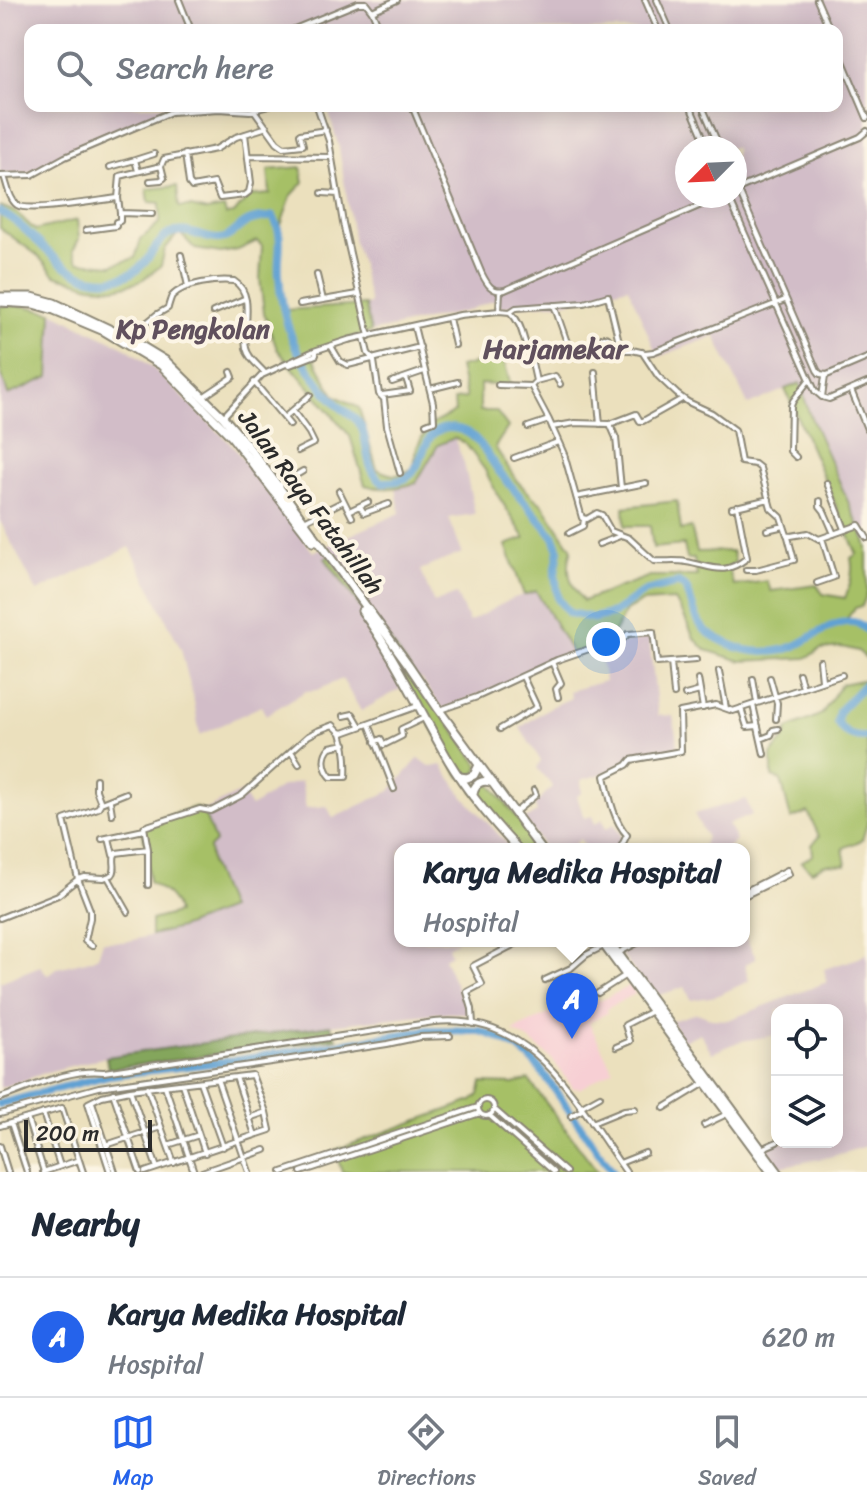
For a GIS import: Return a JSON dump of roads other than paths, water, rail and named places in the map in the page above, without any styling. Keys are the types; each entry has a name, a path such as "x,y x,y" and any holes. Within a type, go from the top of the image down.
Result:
{"highway":[{"name":"Jalan Raya Fatahillah","path":"0,300 23,296 42,299 128,338 166,361 223,417 304,521 377,630 460,777 513,843"},
{"name":"Jalan Raya Fatahillah","path":"0,300 54,310 104,331 161,365 238,443 408,664 536,843"},
{"path":"460,777 474,775 479,765"},
{"path":"473,796 474,787 481,782 493,784"},
{"path":"611,947 626,975 652,1011 778,1172"},
{"path":"612,947 705,1083 771,1172"}],"street":[{"path":"179,0 189,24"},
{"path":"372,11 397,0"},
{"path":"645,0 655,24"},
{"path":"657,0 667,24"},
{"path":"817,0 827,24"},
{"path":"307,24 358,3 366,3 377,24"},
{"path":"843,61 867,118"},
{"path":"118,198 42,207 21,206 12,198 2,176 32,175 65,157 171,112"},
{"path":"256,112 277,142 287,148 303,145 300,134 326,130"},
{"path":"319,112 332,157 368,353 380,396 384,398 388,433 400,473"},
{"path":"414,112 482,274 492,289 500,291 694,208"},
{"path":"693,112 703,136"},
{"path":"705,112 715,136"},
{"path":"150,181 164,178 163,159 216,149 236,137 267,127"},
{"path":"747,186 860,137 867,131"},
{"path":"185,154 191,186 214,183 221,198 245,195 251,183 245,134"},
{"path":"110,167 154,154"},
{"path":"248,156 332,157"},
{"path":"135,160 138,171"},
{"path":"86,230 116,226 116,222 120,221 119,177 161,166"},
{"path":"322,193 338,194"},
{"path":"733,208 815,391 829,399 867,383"},
{"path":"745,208 817,370 825,376"},
{"path":"120,213 152,214"},
{"path":"181,255 188,286"},
{"path":"317,275 323,300"},
{"path":"128,338 168,308 172,296 188,286 234,281 241,287 245,299 246,347 250,357 265,373"},
{"path":"499,311 500,291"},
{"path":"300,304 358,294"},
{"path":"223,417 265,373 331,345 480,312 510,312 516,308 588,302 608,296 621,350"},
{"path":"213,312 245,299"},
{"path":"531,357 570,351 602,337 608,338 621,350 659,350 785,300"},
{"path":"554,305 570,351"},
{"path":"510,312 521,326 536,381"},
{"path":"449,318 455,345"},
{"path":"414,325 434,406 434,420 426,424"},
{"path":"331,345 344,364 420,347"},
{"path":"642,352 658,376 683,398 708,410 735,430 739,459 743,463 759,466 773,510 779,515 788,536 794,560 746,570"},
{"path":"825,376 867,358"},
{"path":"392,382 424,371"},
{"path":"203,397 233,377 231,372"},
{"path":"595,372 600,424"},
{"path":"498,385 531,386 536,381 555,376 560,384"},
{"path":"822,397 825,376"},
{"path":"380,396 410,391 406,378"},
{"path":"796,457 790,451 789,443 791,406 809,380"},
{"path":"254,382 290,425"},
{"path":"430,389 458,382"},
{"path":"531,386 567,462 580,514 584,519 583,526 569,533"},
{"path":"851,390 867,429"},
{"path":"285,417 310,395"},
{"path":"552,427 575,423 610,424 636,414 643,421 683,398"},
{"path":"293,411 314,443 298,451"},
{"path":"528,427 549,420"},
{"path":"610,424 616,438 621,488"},
{"path":"514,458 558,442"},
{"path":"278,486 303,471"},
{"path":"576,497 646,483"},
{"path":"827,483 847,530"},
{"path":"339,491 351,514 368,502"},
{"path":"584,519 597,513 602,515 611,531 633,540 654,561 684,561 709,569 726,568 747,558 735,507 769,499"},
{"path":"304,521 344,501"},
{"path":"820,501 834,534"},
{"path":"360,506 364,513 389,504"},
{"path":"767,530 784,526"},
{"path":"788,536 808,533 817,539 861,526 867,538"},
{"path":"599,544 622,535"},
{"path":"817,583 834,577 822,538"},
{"path":"439,710 477,697 552,662 589,649 616,645 628,634 653,632 656,662 696,660"},
{"path":"820,661 822,680"},
{"path":"552,662 561,683 556,690 558,697"},
{"path":"671,662 674,694"},
{"path":"719,671 727,709"},
{"path":"799,674 803,688"},
{"path":"623,843 627,835 617,819 605,776 631,760 681,751 679,713 718,705 733,711 842,675"},
{"path":"500,729 537,707 523,677"},
{"path":"770,678 777,703 776,719"},
{"path":"698,679 703,708"},
{"path":"753,679 764,754"},
{"path":"685,695 700,691"},
{"path":"341,733 418,706"},
{"path":"741,708 747,727 758,726"},
{"path":"344,716 354,715 360,726"},
{"path":"375,742 381,739 385,745 401,738 401,729 425,718"},
{"path":"369,723 394,789"},
{"path":"102,839 144,830 146,826 197,810 209,812 230,803 313,733 330,725 341,733 345,744 346,777 331,777 325,769 325,754 330,747 345,744"},
{"path":"761,739 778,729"},
{"path":"291,751 299,764"},
{"path":"96,779 101,803"},
{"path":"514,813 536,794 534,790"},
{"path":"92,946 85,941 90,910 78,879 64,820 98,808 101,803 126,793"},
{"path":"110,801 112,814"},
{"path":"144,830 148,849 148,885"},
{"path":"0,918 58,895 78,879 108,877 114,873 114,855 109,838"},
{"path":"114,855 148,849"},
{"path":"750,891 787,870 789,874 750,891"},
{"path":"108,877 128,912"},
{"path":"473,1024 467,992 482,984 473,966 505,947"},
{"path":"545,980 571,968 601,947"},
{"path":"617,953 628,947"},
{"path":"598,993 626,975"},
{"path":"616,1047 630,1041 624,1026 652,1011"},
{"path":"0,1098 78,1071 104,1073 452,1021 496,1029 532,1050 555,1073 626,1172"},
{"path":"0,1114 106,1083 309,1056 420,1037 450,1036"},
{"path":"104,1073 106,1083"},
{"path":"113,1093 143,1172 270,1130 252,1075 147,1087 113,1093 98,1097 87,1104 113,1172"},
{"path":"236,1077 256,1136"},
{"path":"217,1079 249,1172"},
{"path":"200,1082 223,1147"},
{"path":"664,1108 705,1083"},
{"path":"182,1084 205,1153"},
{"path":"165,1086 194,1172"},
{"path":"147,1087 174,1163"},
{"path":"130,1090 157,1168"},
{"path":"573,1115 600,1096"},
{"path":"479,1110 482,1101 487,1100 566,1172"},
{"path":"92,1102 113,1172"},
{"path":"0,1126 63,1109 83,1172"},
{"path":"489,1115 494,1109"},
{"path":"592,1123 624,1110 635,1109"},
{"path":"301,1172 479,1110"},
{"path":"282,1172 479,1110 489,1115 554,1172"},
{"path":"249,1118 266,1112"},
{"path":"43,1113 60,1166"},
{"path":"704,1125 727,1114"},
{"path":"27,1118 44,1172 79,1160"},
{"path":"11,1123 27,1172"},
{"path":"106,1145 161,1127"},
{"path":"168,1145 199,1135"},
{"path":"761,1149 771,1145"},
{"path":"0,1146 8,1172"},
{"path":"202,1172 265,1150"},
{"path":"620,1163 645,1153"}],"waterway":[{"path":"0,212 11,218 66,267 86,277 104,280 122,277 138,269 169,234 181,231 223,238 249,221 273,216 280,239 282,300 293,341 320,384 361,426 369,463 376,476 382,482 406,478 415,469 435,432 445,428 462,430 471,435 554,537 559,550 555,573 558,599 569,613 593,618 614,613 645,591 678,583 686,588 697,619 705,631 736,647 762,652 787,649 842,623 857,623 867,630"},
{"path":"867,682 839,711 837,722 849,735 867,737"},
{"path":"0,1104 109,1075 239,1060 428,1030 480,1031 518,1048 530,1058 613,1172"}],"place":[{"name":"Karya Medika Hospital","path":"572,1039"}],"district":[{"name":"Kp Pengkolan","path":"193,329"},
{"name":"Harjamekar","path":"555,348"}]}
